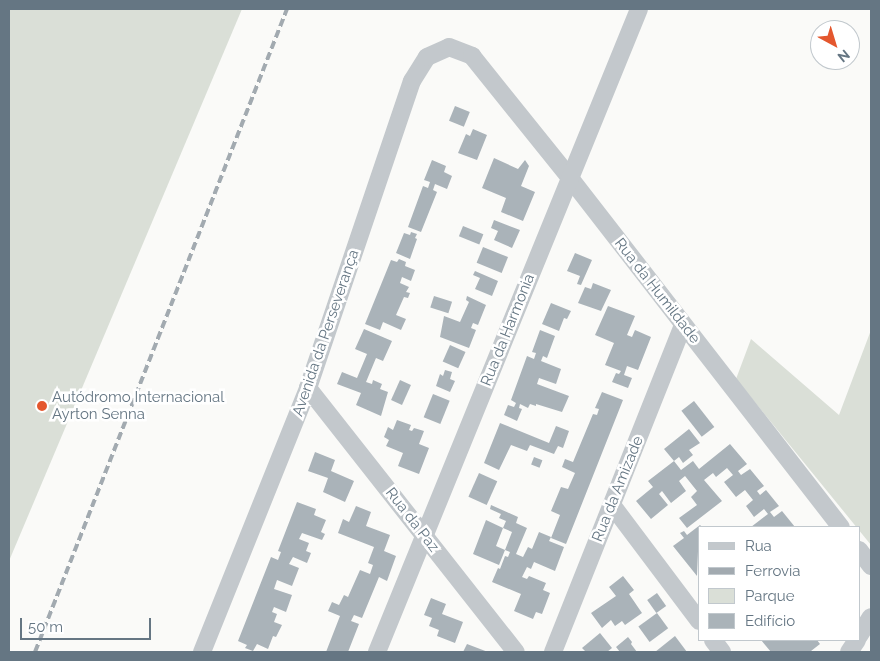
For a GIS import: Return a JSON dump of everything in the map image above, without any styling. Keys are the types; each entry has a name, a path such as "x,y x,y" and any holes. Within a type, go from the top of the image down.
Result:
{"street":[{"name":"Rua da Harmonia","path":"376,652 639,9"},
{"name":"Avenida da Perseverança","path":"202,652 308,388 412,81 427,58 448,48 472,56"},
{"name":"Rua da Humildade","path":"472,56 570,178 840,526"},
{"name":"Rua da Amizade","path":"553,652 684,325"},
{"name":"Rua da Paz","path":"308,388 516,652"},
{"path":"612,504 698,620"},
{"path":"860,551 871,566"},
{"path":"860,634 871,617"},
{"path":"714,641 722,652"},
{"path":"848,652 856,641"}],"green space":[{"name":"Autódromo Internacional Ayrton Senna","path":"9,9 242,9 9,561"},
{"path":"871,330 871,545 860,531 860,526 856,526 736,379 751,339 839,415"}],"building":[{"path":"455,106 470,112 464,127 449,121"},
{"path":"473,129 487,135 477,160 458,153 466,134 470,136"},
{"path":"494,158 518,169 525,160 529,166 521,186 535,192 523,221 501,212 506,198 482,188"},
{"path":"432,160 446,166 444,172 452,176 447,189 435,184 433,190 437,192 421,232 408,227 423,186 428,188 430,182 424,180"},
{"path":"494,220 520,230 512,248 494,240 498,231 491,228"},
{"path":"463,226 483,234 479,244 459,236"},
{"path":"411,232 417,234 415,238 417,239 410,259 396,253 404,233 410,235"},
{"path":"483,247 508,257 502,273 477,263"},
{"path":"575,253 592,260 581,285 577,284 580,276 567,271"},
{"path":"399,259 406,262 405,266 415,270 411,281 402,277 400,283 409,287 406,292 410,293 408,298 404,297 396,315 406,319 401,330 383,322 380,330 365,324 391,260 397,262"},
{"path":"475,271 498,281 492,296 475,289 480,278 473,275"},
{"path":"593,283 611,290 601,311 578,303 585,287 591,289"},
{"path":"434,296 452,302 448,313 430,307"},
{"path":"467,296 486,305 478,325 473,323 471,328 476,330 469,348 440,337 444,316 460,322 469,302 466,300"},
{"path":"551,303 571,311 567,319 564,318 559,331 542,324"},
{"path":"608,306 635,316 627,335 632,337 635,330 651,337 638,370 627,366 624,375 632,378 628,388 612,382 616,373 619,374 621,371 605,365 614,343 595,335"},
{"path":"364,329 392,341 383,361 376,358 366,382 372,384 373,380 382,384 380,389 388,392 381,416 356,405 361,393 337,384 342,372 357,378 367,354 355,349"},
{"path":"540,330 555,336 547,358 543,356 541,361 561,369 556,384 539,378 537,384 569,396 562,412 536,404 536,406 530,404 528,408 520,404 519,408 522,409 517,421 504,415 508,405 514,407 516,403 511,400 527,356 534,359 536,353 532,352"},
{"path":"450,345 466,352 458,368 443,361"},
{"path":"445,370 452,372 450,379 455,381 450,392 436,386 440,374 443,376"},
{"path":"400,380 411,385 402,405 391,400"},
{"path":"602,392 623,400 566,544 551,538 560,515 551,511 561,487 568,489 575,473 562,467 565,459 573,462 593,414 597,415 599,409 595,408"},
{"path":"433,394 450,401 440,424 424,417"},
{"path":"694,401 714,427 702,437 681,411"},
{"path":"397,420 411,425 409,430 412,431 414,428 424,431 419,444 429,448 419,474 398,466 403,453 386,446 389,440 384,437 388,427 393,430"},
{"path":"500,423 549,443 556,426 569,431 563,448 558,446 554,454 530,445 527,451 511,445 499,470 484,463"},
{"path":"689,429 700,443 689,450 693,455 683,463 679,457 674,461 664,449"},
{"path":"730,444 747,464 738,471 741,475 750,469 764,486 757,491 760,495 766,490 779,506 770,512 774,517 782,511 794,526 752,526 768,514 764,509 754,517 746,506 753,500 745,490 736,497 724,482 733,475 727,468 716,477 713,473 704,480 722,501 687,528 679,518 697,505 691,497 697,491 685,476 679,481 686,491 671,503 662,491 659,494 668,505 651,519 636,501 653,487 648,481 674,461 681,470 693,461 699,469"},
{"path":"315,452 335,460 331,471 354,481 345,502 323,492 328,478 308,471"},
{"path":"534,457 542,460 540,468 531,464"},
{"path":"479,473 497,481 487,505 468,497"},
{"path":"297,502 316,509 314,515 326,520 321,532 325,534 322,540 302,533 299,539 309,543 306,551 311,553 307,563 293,557 289,564 299,568 292,586 277,580 274,589 292,595 286,612 274,607 272,612 277,614 274,622 282,625 276,637 273,636 268,649 257,644 253,651 245,648 247,645 238,641 271,557 278,560 281,552 278,551"},
{"path":"491,505 518,517 516,523 527,528 516,554 523,557 528,547 532,549 539,532 551,537 549,541 564,547 555,571 534,562 531,569 527,567 522,577 527,579 529,576 546,583 543,590 550,593 542,614 536,612 533,619 514,611 521,594 492,582 505,556 508,557 510,552 505,550 512,532 503,528 506,521 499,518 501,514 490,509"},
{"path":"356,506 371,512 366,526 390,535 384,551 396,556 387,581 379,577 362,618 354,615 351,621 359,624 348,652 326,652 340,616 328,611 332,602 339,605 344,595 348,597 360,570 370,574 373,565 368,563 374,547 338,533 343,519 349,522"},
{"path":"486,520 503,528 496,546 505,550 499,565 473,554"},
{"path":"698,527 697,576 673,546 684,538 680,533 684,531 687,535"},
{"path":"623,576 634,590 629,594 642,613 625,625 622,621 615,626 611,620 602,628 591,613 616,596 609,587"},
{"path":"657,593 666,606 656,613 647,600"},
{"path":"431,598 446,604 442,614 463,622 455,643 437,636 439,630 429,626 432,618 424,615"},
{"path":"657,613 668,628 650,642 638,627"},
{"path":"600,633 612,648 607,652 586,652 582,648"},
{"path":"675,636 687,652 655,652"},
{"path":"628,637 637,652 620,652 616,647"},
{"path":"762,641 818,641 820,644 812,652 771,652"},
{"path":"467,644 488,652 463,652"}],"railway":[{"path":"35,652 287,9"}],"place":[{"name":"Autódromo Internacional Ayrton Senna","path":"42,406"}]}
